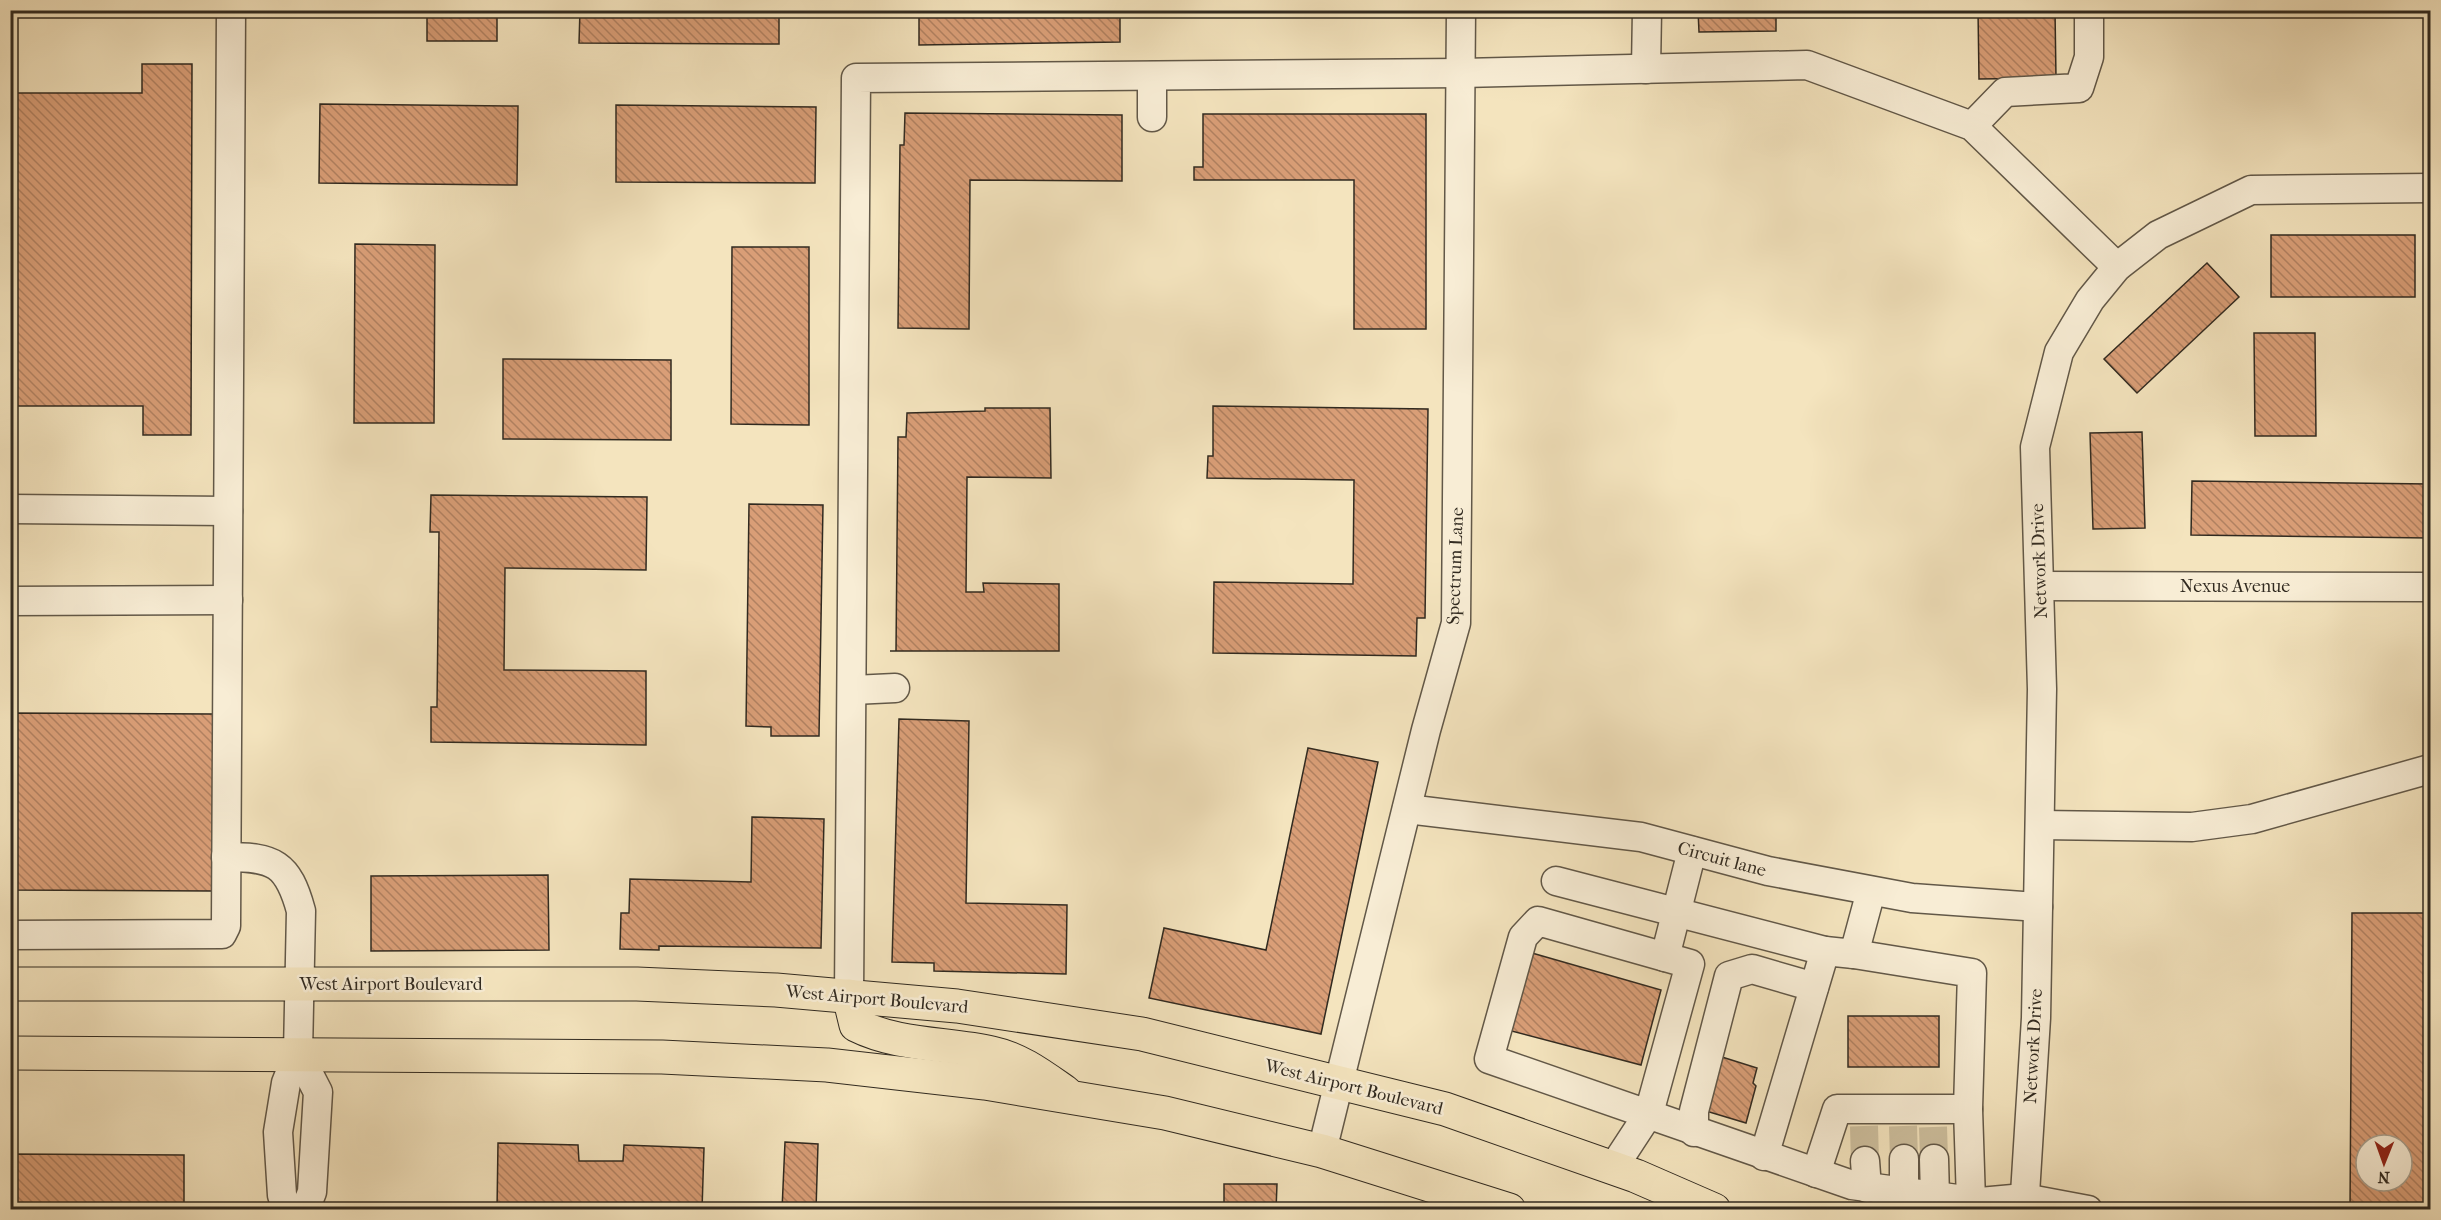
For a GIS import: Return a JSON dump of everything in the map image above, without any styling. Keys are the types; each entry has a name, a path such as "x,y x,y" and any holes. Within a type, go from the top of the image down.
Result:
{"main road":[{"name":"West Airport Boulevard","path":"10,984 638,984 849,996 957,1006 1142,1034 1445,1109 1613,1168 1714,1209"},
{"path":"849,996 856,1025 879,1036 994,1053 1026,1065 1073,1097"},
{"path":"10,1053 662,1057 827,1065 985,1083 1165,1113 1323,1151 1509,1209"}],"street":[{"path":"10,935 222,934 226,926 231,10"},
{"name":"Spectrum Lane","path":"1323,1151 1407,809 1456,624 1461,10"},
{"path":"1646,69 1647,10"},
{"path":"1972,126 2005,92 2079,88 2089,57 2089,10"},
{"path":"849,996 856,78 1462,73 1807,65 1972,126 2117,267"},
{"path":"1152,76 1152,117"},
{"name":"Network Drive","path":"2024,1204 2036,1018 2040,825 2042,689 2036,447 2059,352 2090,300 2117,267 2158,235 2251,190 2430,188"},
{"path":"10,509 228,511"},
{"name":"Nexus Avenue","path":"2040,586 2430,587"},
{"path":"10,601 228,600"},
{"path":"853,690 895,688"},
{"path":"2040,825 2192,827 2252,819 2430,769"},
{"name":"Circuit lane","path":"1407,809 1641,837 1768,871 1912,898 2038,907"},
{"path":"1665,957 1692,851"},
{"path":"226,857 259,857 281,869 295,889 301,911 298,1053 286,1083 278,1132 282,1195 287,1209"},
{"path":"1556,881 1825,951 1972,974 1968,1110 1971,1201"},
{"path":"1854,954 1871,891"},
{"path":"1613,1168 1648,1113 1690,964 1538,921 1523,937 1489,1059 1648,1113 1694,1132 1857,1186 1971,1201 2088,1209"},
{"path":"1764,1156 1825,951"},
{"path":"1694,1132 1694,1111 1729,976 1752,969 1814,987"},
{"path":"298,1053 318,1092 312,1191 305,1209"},
{"path":"1816,1173 1838,1109 1864,1118 1933,1118 1968,1110"},
{"path":"1904,1159 1904,1193"},
{"path":"1934,1159 1935,1197"}],"building":[{"path":"427,10 497,10 497,41 427,41"},
{"path":"580,10 779,10 779,44 579,43"},
{"path":"919,10 1120,10 1120,42 919,45"},
{"path":"1698,10 1776,10 1776,31 1699,32"},
{"path":"1978,10 2055,10 2056,78 1979,79"},
{"path":"142,64 192,64 191,435 143,435 143,406 10,406 10,93 142,93"},
{"path":"320,104 518,106 517,185 319,183"},
{"path":"616,105 816,107 815,183 616,182"},
{"path":"905,113 1122,115 1122,181 970,180 969,329 898,328 900,145 904,145"},
{"path":"1203,114 1426,114 1426,329 1354,329 1354,180 1194,180 1194,167 1203,167"},
{"path":"2271,235 2415,235 2415,297 2271,297"},
{"path":"355,244 435,245 434,423 354,423"},
{"path":"732,247 809,247 809,425 731,424"},
{"path":"2207,263 2239,297 2137,393 2104,359"},
{"path":"2254,333 2315,333 2316,436 2255,436"},
{"path":"503,359 671,360 671,440 503,439"},
{"path":"1213,406 1428,409 1425,618 1417,618 1416,656 1213,653 1214,582 1353,584 1354,480 1207,478 1208,456 1213,456"},
{"path":"985,408 1050,408 1051,478 967,477 966,592 984,592 983,583 1059,584 1059,651 896,651 898,437 906,437 907,413 985,411"},
{"path":"2142,432 2145,528 2093,529 2090,433"},
{"path":"2192,481 2430,484 2430,538 2191,535"},
{"path":"431,495 647,497 646,570 505,568 504,670 646,671 646,745 431,742 431,707 437,707 439,532 430,532"},
{"path":"749,504 823,505 819,736 771,736 771,727 746,726"},
{"path":"10,713 213,714 212,891 10,890"},
{"path":"899,719 969,721 966,903 1067,905 1066,974 934,971 934,963 892,962"},
{"path":"1308,748 1378,762 1321,1034 1149,998 1164,928 1266,950"},
{"path":"752,817 824,819 821,948 659,946 659,950 620,949 621,913 629,913 630,879 751,882"},
{"path":"548,875 549,950 371,951 371,876"},
{"path":"2352,913 2430,913 2430,1210 2350,1210"},
{"path":"1525,951 1661,990 1641,1065 1504,1029"},
{"path":"1848,1016 1939,1016 1939,1067 1848,1067"},
{"path":"1722,1057 1757,1068 1753,1083 1756,1086 1746,1123 1706,1111"},
{"path":"785,1142 818,1144 816,1210 782,1210"},
{"path":"498,1143 578,1145 579,1161 623,1161 624,1145 704,1148 702,1210 497,1210"},
{"path":"10,1154 184,1155 184,1210 10,1210"},
{"path":"1224,1184 1277,1184 1276,1210 1224,1210"}],"tunnel":[{"path":"1864,1126 1865,1161"},
{"path":"1903,1126 1904,1159"},
{"path":"1933,1127 1934,1159"}]}
